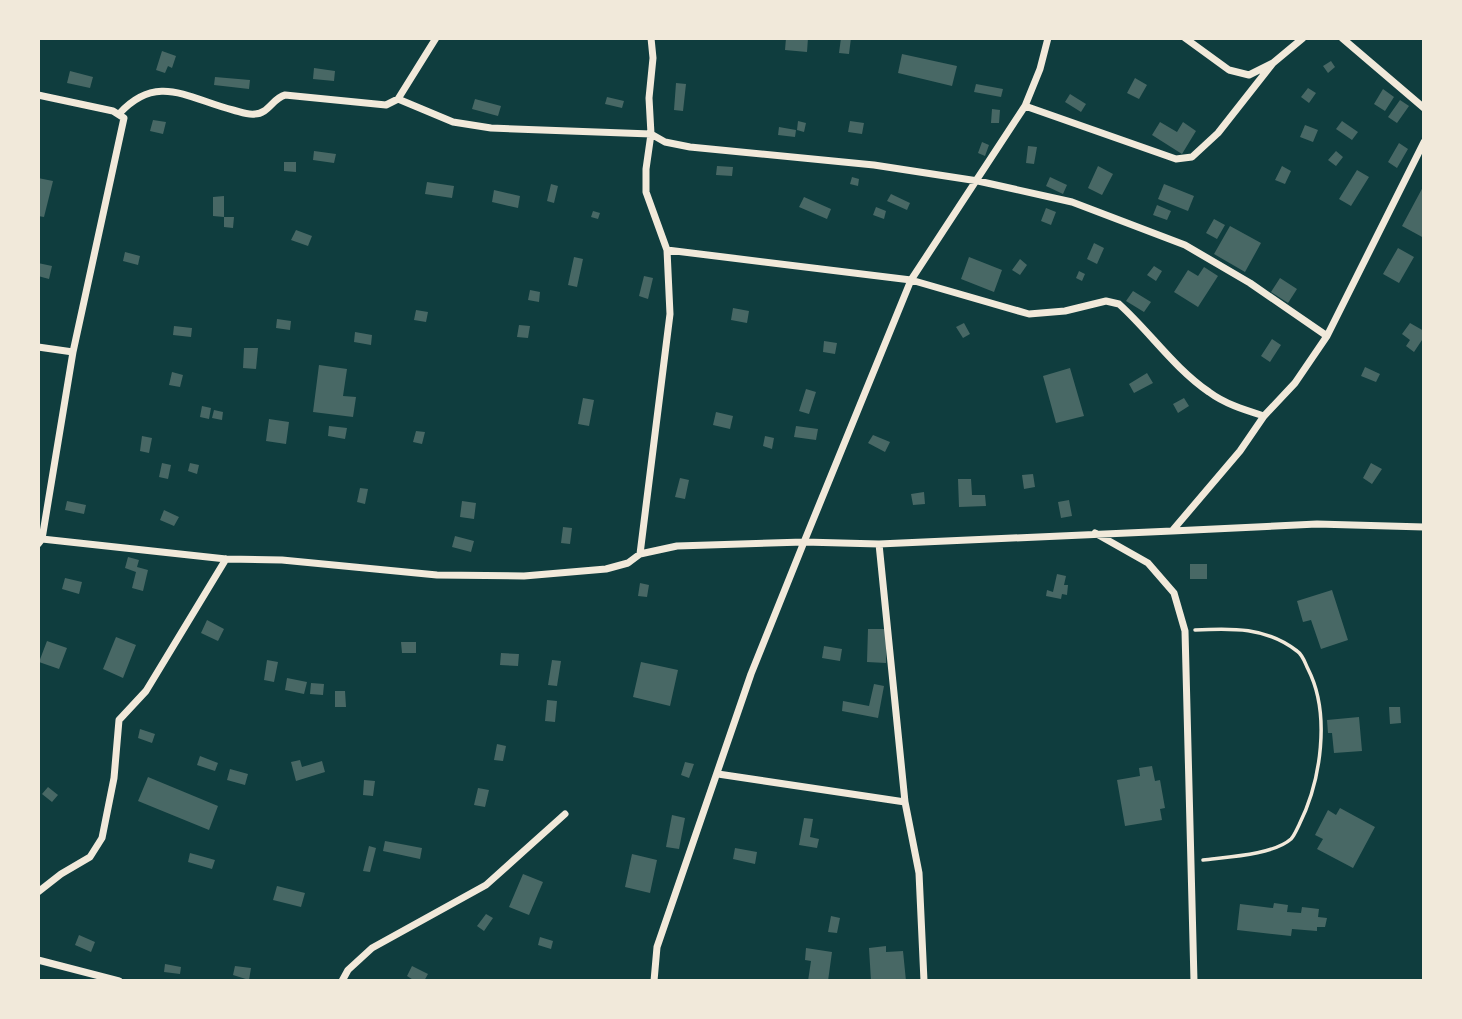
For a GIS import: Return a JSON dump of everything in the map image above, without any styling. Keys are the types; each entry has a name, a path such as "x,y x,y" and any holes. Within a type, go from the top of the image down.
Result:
{"street":[{"path":"119,114 131,101 161,90 173,91 214,106 250,115 260,114 277,97 285,95 380,106 392,104 398,99 436,38"},
{"path":"640,554 670,314 667,250 646,192 651,134 649,98 652,38"},
{"path":"653,980 657,947 751,674 911,281 1025,107 1040,69 1048,38"},
{"path":"1185,38 1229,70 1249,75 1273,63"},
{"path":"1025,107 1176,159 1192,157 1218,133 1273,63 1303,38"},
{"path":"1342,38 1423,108"},
{"path":"38,95 113,111 124,118 73,352 40,542 226,559 282,560 437,575 524,576 606,569 628,563 640,554 677,546 1012,540 1095,533 1317,524 1423,527"},
{"path":"398,99 453,122 478,126 651,134 665,142 690,147 874,165 978,181 1072,202 1185,245 1250,283 1327,336"},
{"path":"1172,531 1240,451 1264,416 1295,383 1327,336 1423,142"},
{"path":"667,250 911,281 1029,314 1065,311 1105,301 1119,304 1179,366 1209,392 1228,404 1264,416"},
{"path":"38,347 73,352"},
{"path":"1095,533 1148,563 1174,593 1185,631 1194,981"},
{"path":"879,544 905,802 919,873 924,981"},
{"path":"38,892 90,857 102,838 114,778 119,720 146,691 226,559"},
{"path":"718,774 905,802"},
{"path":"342,981 348,970 372,948 486,885 565,814"},
{"path":"38,960 119,981"}],"path":[{"path":"1185,631 1237,627 1272,635 1300,653 1316,684 1321,716 1317,776 1305,812 1292,839 1263,852 1190,861"}],"building":[{"path":"786,38 808,38 807,52 785,50"},
{"path":"841,38 851,38 849,54 839,53"},
{"path":"162,51 176,56 172,68 168,66 165,73 156,70"},
{"path":"902,54 957,66 952,86 898,73"},
{"path":"1331,61 1335,67 1328,73 1323,66"},
{"path":"314,68 335,71 334,81 313,79"},
{"path":"70,71 93,77 90,88 67,83"},
{"path":"215,77 250,80 249,89 214,85"},
{"path":"1135,78 1147,85 1139,99 1127,93"},
{"path":"676,83 686,84 683,111 674,110"},
{"path":"976,84 1003,89 1001,97 974,92"},
{"path":"1308,88 1316,93 1309,103 1301,97"},
{"path":"1383,89 1394,97 1385,111 1374,104"},
{"path":"1070,94 1086,104 1081,112 1065,102"},
{"path":"607,97 624,101 622,108 605,104"},
{"path":"475,99 501,106 498,116 472,109"},
{"path":"1400,100 1409,106 1397,123 1388,117"},
{"path":"992,109 1000,110 999,123 991,123"},
{"path":"153,120 166,122 163,134 150,131"},
{"path":"798,121 806,123 804,132 797,130"},
{"path":"850,121 864,123 862,134 848,132"},
{"path":"1342,121 1358,132 1352,140 1336,129"},
{"path":"1160,122 1177,132 1183,122 1196,131 1182,154 1152,135"},
{"path":"1305,125 1318,130 1313,142 1300,137"},
{"path":"779,127 796,130 795,137 778,135"},
{"path":"982,142 989,145 985,156 978,153"},
{"path":"1399,143 1408,149 1397,168 1388,162"},
{"path":"1028,146 1037,147 1034,164 1026,163"},
{"path":"314,151 336,154 334,163 313,160"},
{"path":"1336,151 1343,157 1336,166 1328,160"},
{"path":"284,162 296,162 296,172 284,171"},
{"path":"717,166 733,167 732,176 716,175"},
{"path":"1098,166 1113,174 1102,195 1088,188"},
{"path":"1282,166 1291,171 1285,184 1275,180"},
{"path":"1357,170 1369,177 1351,206 1339,199"},
{"path":"852,177 859,179 858,186 850,184"},
{"path":"1050,177 1067,185 1063,194 1046,186"},
{"path":"38,178 53,181 44,217 38,216"},
{"path":"427,182 454,186 452,198 425,194"},
{"path":"551,184 558,186 554,203 547,201"},
{"path":"1164,184 1194,196 1188,211 1158,199"},
{"path":"1424,185 1424,238 1402,226"},
{"path":"494,190 520,196 518,208 492,202"},
{"path":"891,194 910,203 907,210 887,201"},
{"path":"224,196 224,217 213,216 213,197"},
{"path":"804,197 831,209 827,219 799,207"},
{"path":"1157,205 1171,211 1167,220 1153,215"},
{"path":"876,207 886,211 884,219 873,215"},
{"path":"1046,208 1056,212 1051,225 1041,221"},
{"path":"593,211 600,213 598,219 591,217"},
{"path":"224,217 234,217 233,228 224,227"},
{"path":"1214,219 1225,225 1217,239 1206,233"},
{"path":"1230,226 1261,243 1245,272 1214,254"},
{"path":"296,230 312,236 308,246 291,240"},
{"path":"1094,243 1104,248 1097,264 1087,259"},
{"path":"1398,248 1414,257 1399,283 1383,274"},
{"path":"125,252 140,256 138,265 123,261"},
{"path":"574,257 583,259 577,287 568,285"},
{"path":"969,257 1002,270 994,292 961,279"},
{"path":"1020,259 1027,265 1020,275 1012,270"},
{"path":"38,263 52,266 49,279 38,276"},
{"path":"1154,266 1162,271 1156,281 1147,275"},
{"path":"1204,267 1218,276 1198,307 1174,292 1188,270 1198,276"},
{"path":"1079,271 1085,274 1082,281 1076,278"},
{"path":"644,276 653,278 648,299 639,296"},
{"path":"1280,278 1297,289 1288,303 1271,292"},
{"path":"530,290 540,292 539,302 528,300"},
{"path":"1133,291 1151,302 1144,312 1126,301"},
{"path":"733,308 749,311 747,323 731,320"},
{"path":"416,310 428,312 426,322 414,320"},
{"path":"277,319 291,321 290,330 276,328"},
{"path":"964,323 970,334 963,338 956,327"},
{"path":"1410,323 1424,331 1424,337 1414,352 1406,346 1410,340 1402,334"},
{"path":"519,325 530,326 528,338 517,337"},
{"path":"174,326 192,328 191,337 173,335"},
{"path":"355,332 372,335 371,345 354,342"},
{"path":"1272,339 1281,345 1270,362 1261,356"},
{"path":"824,341 837,343 835,354 823,352"},
{"path":"244,348 258,348 256,369 243,368"},
{"path":"319,365 347,369 343,396 356,397 353,417 313,412"},
{"path":"1365,367 1380,374 1376,382 1361,376"},
{"path":"1070,368 1084,416 1056,423 1043,376"},
{"path":"172,372 183,375 180,387 169,385"},
{"path":"1147,373 1153,383 1134,393 1129,384"},
{"path":"806,389 816,392 809,414 799,411"},
{"path":"583,398 594,400 589,426 578,424"},
{"path":"1184,398 1189,406 1178,413 1173,404"},
{"path":"202,406 211,408 209,419 200,417"},
{"path":"214,410 223,412 222,420 212,418"},
{"path":"716,412 733,416 730,429 713,425"},
{"path":"269,419 289,422 286,444 266,441"},
{"path":"329,426 347,428 345,439 328,436"},
{"path":"796,426 818,429 816,440 794,437"},
{"path":"416,431 425,432 422,444 413,442"},
{"path":"873,435 890,442 885,452 868,443"},
{"path":"142,436 152,438 149,453 140,451"},
{"path":"765,436 774,438 772,449 763,446"},
{"path":"162,463 171,465 168,479 159,477"},
{"path":"190,463 199,465 197,474 188,471"},
{"path":"1371,463 1382,469 1372,484 1363,478"},
{"path":"1033,474 1035,487 1024,489 1022,475"},
{"path":"680,478 689,480 685,499 675,497"},
{"path":"958,479 971,479 972,495 985,495 986,506 959,507"},
{"path":"360,488 368,489 365,504 357,502"},
{"path":"924,492 925,504 913,505 911,494"},
{"path":"1069,500 1072,516 1061,518 1058,502"},
{"path":"67,501 86,505 84,514 65,510"},
{"path":"462,501 476,503 474,519 460,517"},
{"path":"164,510 179,517 174,526 160,520"},
{"path":"563,527 572,528 570,544 561,543"},
{"path":"455,536 474,541 471,552 452,547"},
{"path":"128,557 139,560 137,567 148,570 143,591 132,588 136,572 125,568"},
{"path":"1190,564 1207,564 1207,579 1190,579"},
{"path":"1057,574 1066,576 1064,585 1068,585 1067,595 1062,594 1061,599 1046,596 1047,590 1053,592"},
{"path":"65,578 82,582 79,594 62,589"},
{"path":"640,583 649,585 647,597 638,596"},
{"path":"1332,590 1348,640 1321,649 1311,620 1303,622 1297,601"},
{"path":"207,620 224,629 218,641 201,633"},
{"path":"868,629 886,629 886,663 867,662"},
{"path":"116,637 136,645 123,678 103,669"},
{"path":"47,641 67,648 59,669 39,662"},
{"path":"401,642 416,642 416,653 402,653"},
{"path":"824,646 842,649 840,661 822,658"},
{"path":"501,653 519,654 518,666 500,665"},
{"path":"267,660 278,662 274,682 264,680"},
{"path":"552,660 561,661 557,686 548,685"},
{"path":"641,662 678,670 670,706 633,697"},
{"path":"287,678 307,682 304,694 285,690"},
{"path":"311,683 324,684 323,695 310,694"},
{"path":"874,684 884,686 878,718 842,711 843,701 869,706"},
{"path":"335,691 345,691 346,707 335,707"},
{"path":"547,700 557,701 555,722 545,721"},
{"path":"1389,707 1400,707 1401,723 1390,724"},
{"path":"1359,717 1362,751 1334,753 1332,733 1328,733 1327,720"},
{"path":"140,729 155,734 152,743 138,738"},
{"path":"497,744 506,746 503,761 494,760"},
{"path":"200,756 218,763 215,771 197,765"},
{"path":"300,760 302,767 322,761 325,772 296,781 291,762"},
{"path":"685,762 694,764 689,778 681,775"},
{"path":"1152,766 1155,781 1160,780 1165,808 1160,809 1162,820 1125,826 1117,780 1140,776 1139,768"},
{"path":"230,769 248,774 245,785 227,780"},
{"path":"148,777 218,806 209,830 138,801"},
{"path":"364,780 375,781 373,796 363,795"},
{"path":"48,787 58,795 52,802 42,794"},
{"path":"478,788 489,790 485,807 474,805"},
{"path":"1340,808 1375,827 1353,868 1317,849 1323,839 1315,835 1328,810 1336,815"},
{"path":"672,815 685,818 679,849 666,847"},
{"path":"804,818 813,819 810,837 819,839 817,848 799,845"},
{"path":"385,841 422,848 420,859 383,851"},
{"path":"369,846 376,848 370,872 363,871"},
{"path":"735,848 757,852 755,864 733,859"},
{"path":"190,853 215,860 212,869 188,862"},
{"path":"632,854 657,860 650,893 625,887"},
{"path":"523,874 543,882 529,915 509,907"},
{"path":"277,886 305,893 301,907 273,900"},
{"path":"1274,903 1288,905 1287,912 1301,913 1302,907 1319,909 1318,917 1327,918 1325,927 1317,927 1317,931 1292,929 1291,936 1237,930 1240,904 1273,908"},
{"path":"486,914 493,918 484,931 477,926"},
{"path":"831,916 840,918 837,933 828,932"},
{"path":"79,935 95,942 91,952 75,945"},
{"path":"540,937 553,941 551,949 538,945"},
{"path":"886,946 886,952 903,951 906,981 871,981 869,948"},
{"path":"806,948 832,952 828,981 808,981 811,961 805,960"},
{"path":"165,964 181,967 180,974 164,972"},
{"path":"235,966 251,968 249,980 233,975"},
{"path":"412,966 428,974 424,981 415,981 407,976"}]}
